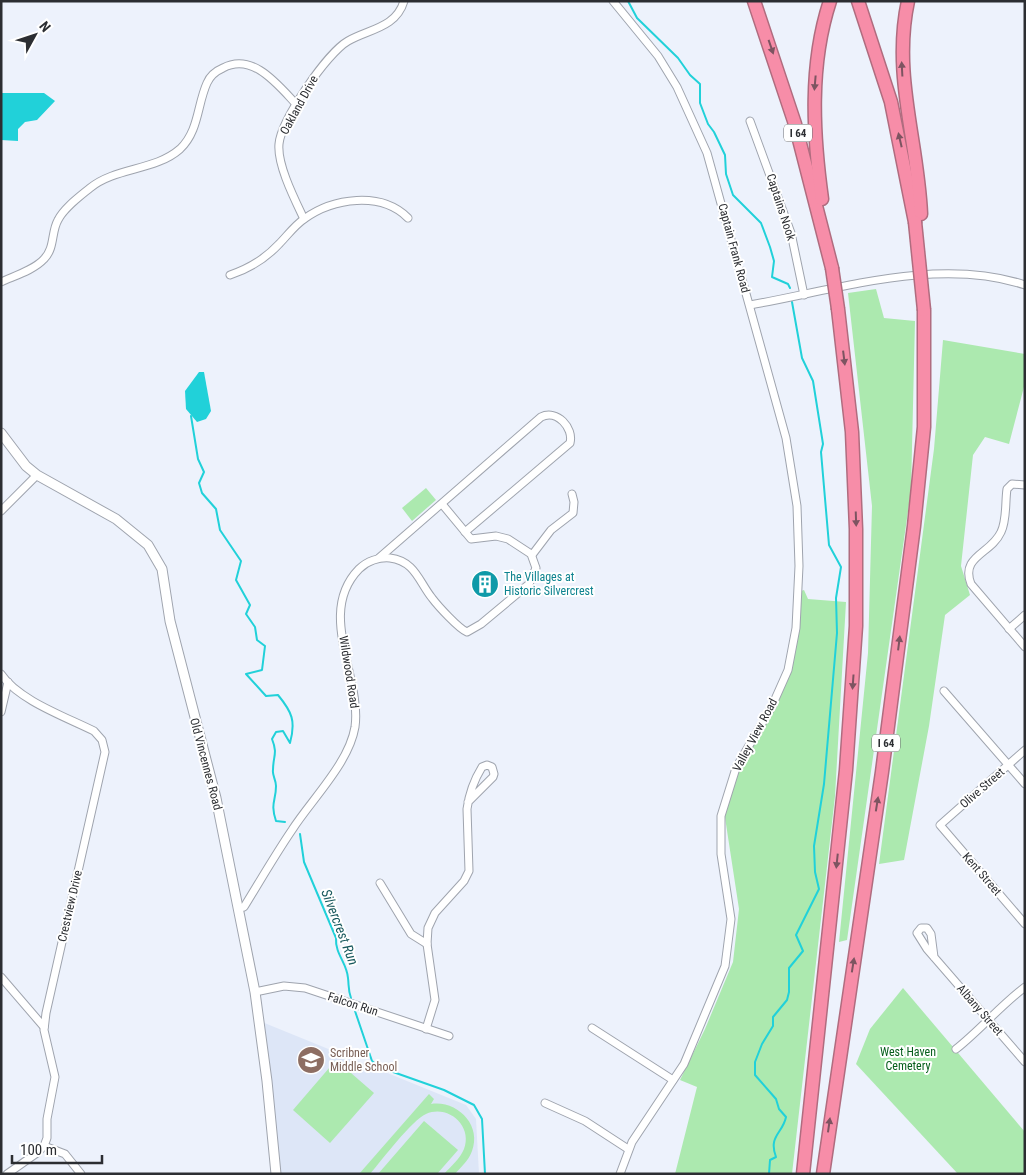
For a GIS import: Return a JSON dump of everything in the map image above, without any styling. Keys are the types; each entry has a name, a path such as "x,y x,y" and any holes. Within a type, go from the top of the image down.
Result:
{"highway":[{"name":"I 64","path":"754,1 795,124 832,268 852,432 856,529 855,636 846,770 803,1174"},
{"path":"830,1 816,72 814,117 817,161 832,268"},
{"name":"I 64","path":"823,1174 883,765 917,501 925,402 924,292 918,222 893,111 871,35 858,1"},
{"path":"908,1 902,42 903,78 920,191 918,222"}],"street":[{"name":"Oakland Drive","path":"304,219 289,185 279,145 282,132 313,76 336,50 356,37 394,20 404,1"},
{"name":"Captain Frank Road","path":"613,1 658,56 689,109 707,153 750,305 857,284 954,274 991,277 1025,285"},
{"path":"1,282 44,259 50,249 60,215 90,188 109,178 165,158 182,147 193,129 207,84 221,68 242,63 256,67 297,105"},
{"name":"Captains Nook","path":"750,121 789,226 804,295"},
{"path":"230,275 258,261 277,246 304,219 341,203 360,201 387,204 408,218"},
{"name":"Valley View Road","path":"620,1174 628,1149 684,1064 711,1004 727,957 731,910 719,835 726,797 739,763 769,712 785,679 796,628 799,566 795,486 786,438 750,305"},
{"name":"Wildwood Road","path":"239,908 244,907 292,829 339,764 350,742 355,726 355,705 342,637 342,608 346,592 353,577 363,565 379,558 541,416 555,415 568,428 571,438 567,447 465,532"},
{"name":"Old Vincennes Road","path":"1,434 26,466 37,475 116,519 142,539 159,561 164,578 170,621 216,798 239,908 267,1081 276,1174"},
{"path":"1,511 37,475"},
{"path":"1025,486 1012,484 1007,489 1003,529 991,545 969,564 966,574 971,584 1025,647"},
{"path":"532,555 551,530 573,513 574,502 572,494"},
{"path":"379,558 388,558 405,563 416,572 435,601 461,629 470,632 532,580 536,568 532,555 502,537 471,539 442,504"},
{"path":"1009,629 1025,616"},
{"name":"Crestview Drive","path":"1,674 24,695 94,731 102,740 105,752 48,1000 44,1028 55,1077 44,1146"},
{"path":"1,712 8,682"},
{"path":"944,691 1025,784"},
{"name":"Olive Street","path":"940,825 1025,750"},
{"path":"426,1029 435,1000 427,944 428,928 431,918 464,881 469,871 468,802 470,791 481,768 486,765 492,767 493,778 471,797 468,802"},
{"name":"Kent Street","path":"940,825 1025,924"},
{"path":"380,883 411,934 427,944"},
{"name":"Albany Street","path":"934,957 1025,1062"},
{"path":"1,977 44,1028"},
{"name":"Falcon Run","path":"254,992 295,986 449,1036"},
{"path":"956,1049 988,1020 1001,1005 1025,987"},
{"path":"592,1028 674,1080"},
{"path":"545,1104 585,1121 628,1149"},
{"path":"7,1174 44,1146 65,1154 81,1174"}],"shaded area":[{"name":"Scribner Middle School","path":"262,1022 466,1105 476,1119 479,1174 279,1174"}],"green space":[{"path":"876,289 884,318 915,321 911,490 847,940 839,942 868,653 872,506 848,293"},
{"path":"943,340 1025,354 1025,383 1009,444 985,437 973,455 961,566 970,595 945,615 929,726 904,860 879,864 934,449"},
{"path":"426,488 436,500 412,521 402,508"},
{"path":"804,590 808,599 846,602 835,796 792,1174 675,1174 697,1087 680,1080 705,1029 733,962 739,909 724,811 738,769 784,686 801,591"},
{"name":"West Haven Cemetery","path":"903,988 1025,1132 1025,1174 958,1174 856,1064 870,1029"},
{"path":"336,1060 374,1093 330,1143 293,1110"},
{"path":"429,1094 434,1099 431,1104 450,1106 465,1116 473,1132 474,1141 471,1154 455,1174 444,1174 458,1159 464,1149 465,1132 457,1119 442,1112 434,1112 426,1114 413,1124 370,1174 359,1174"},
{"path":"424,1121 458,1150 437,1174 378,1174"}],"water":[{"path":"1,93 44,93 55,101 37,120 25,122 18,129 18,141 1,140"},
{"path":"199,372 204,372 211,411 206,419 197,422 186,409 185,391"}],"waterway":[{"path":"628,1 637,18 678,58 690,75 700,84 700,103 708,124 725,155 726,174 733,195 761,223 774,261 772,277 788,284 790,288"},
{"path":"769,1174 770,1160 776,1157 774,1150 775,1139 786,1117 779,1109 776,1099 755,1075 755,1062 762,1044 773,1026 773,1017 787,1000 789,968 803,951 796,935 819,889 815,872 814,846 824,784 837,633 836,598 841,567 829,545 821,452 823,444 813,381 802,358 792,302"},
{"name":"Silvercrest Run","path":"191,416 198,459 204,472 199,483 202,493 216,509 220,530 241,561 236,580 250,605 246,614 255,627 257,640 265,646 262,670 246,674 266,696 278,695 292,717 293,729 290,743 283,731 276,732 272,739 275,752 273,772 276,786 273,810 276,821 285,822"},
{"name":"Silvercrest Run","path":"300,834 304,862 336,938 337,949 346,968 351,998"},
{"name":"Silvercrest Run","path":"355,1011 372,1061 379,1067 444,1090 474,1105 482,1119 485,1174"}],"place":[{"name":"The Villages at Historic Silvercrest","path":"485,584"},
{"name":"Scribner Middle School","path":"311,1060"}]}
